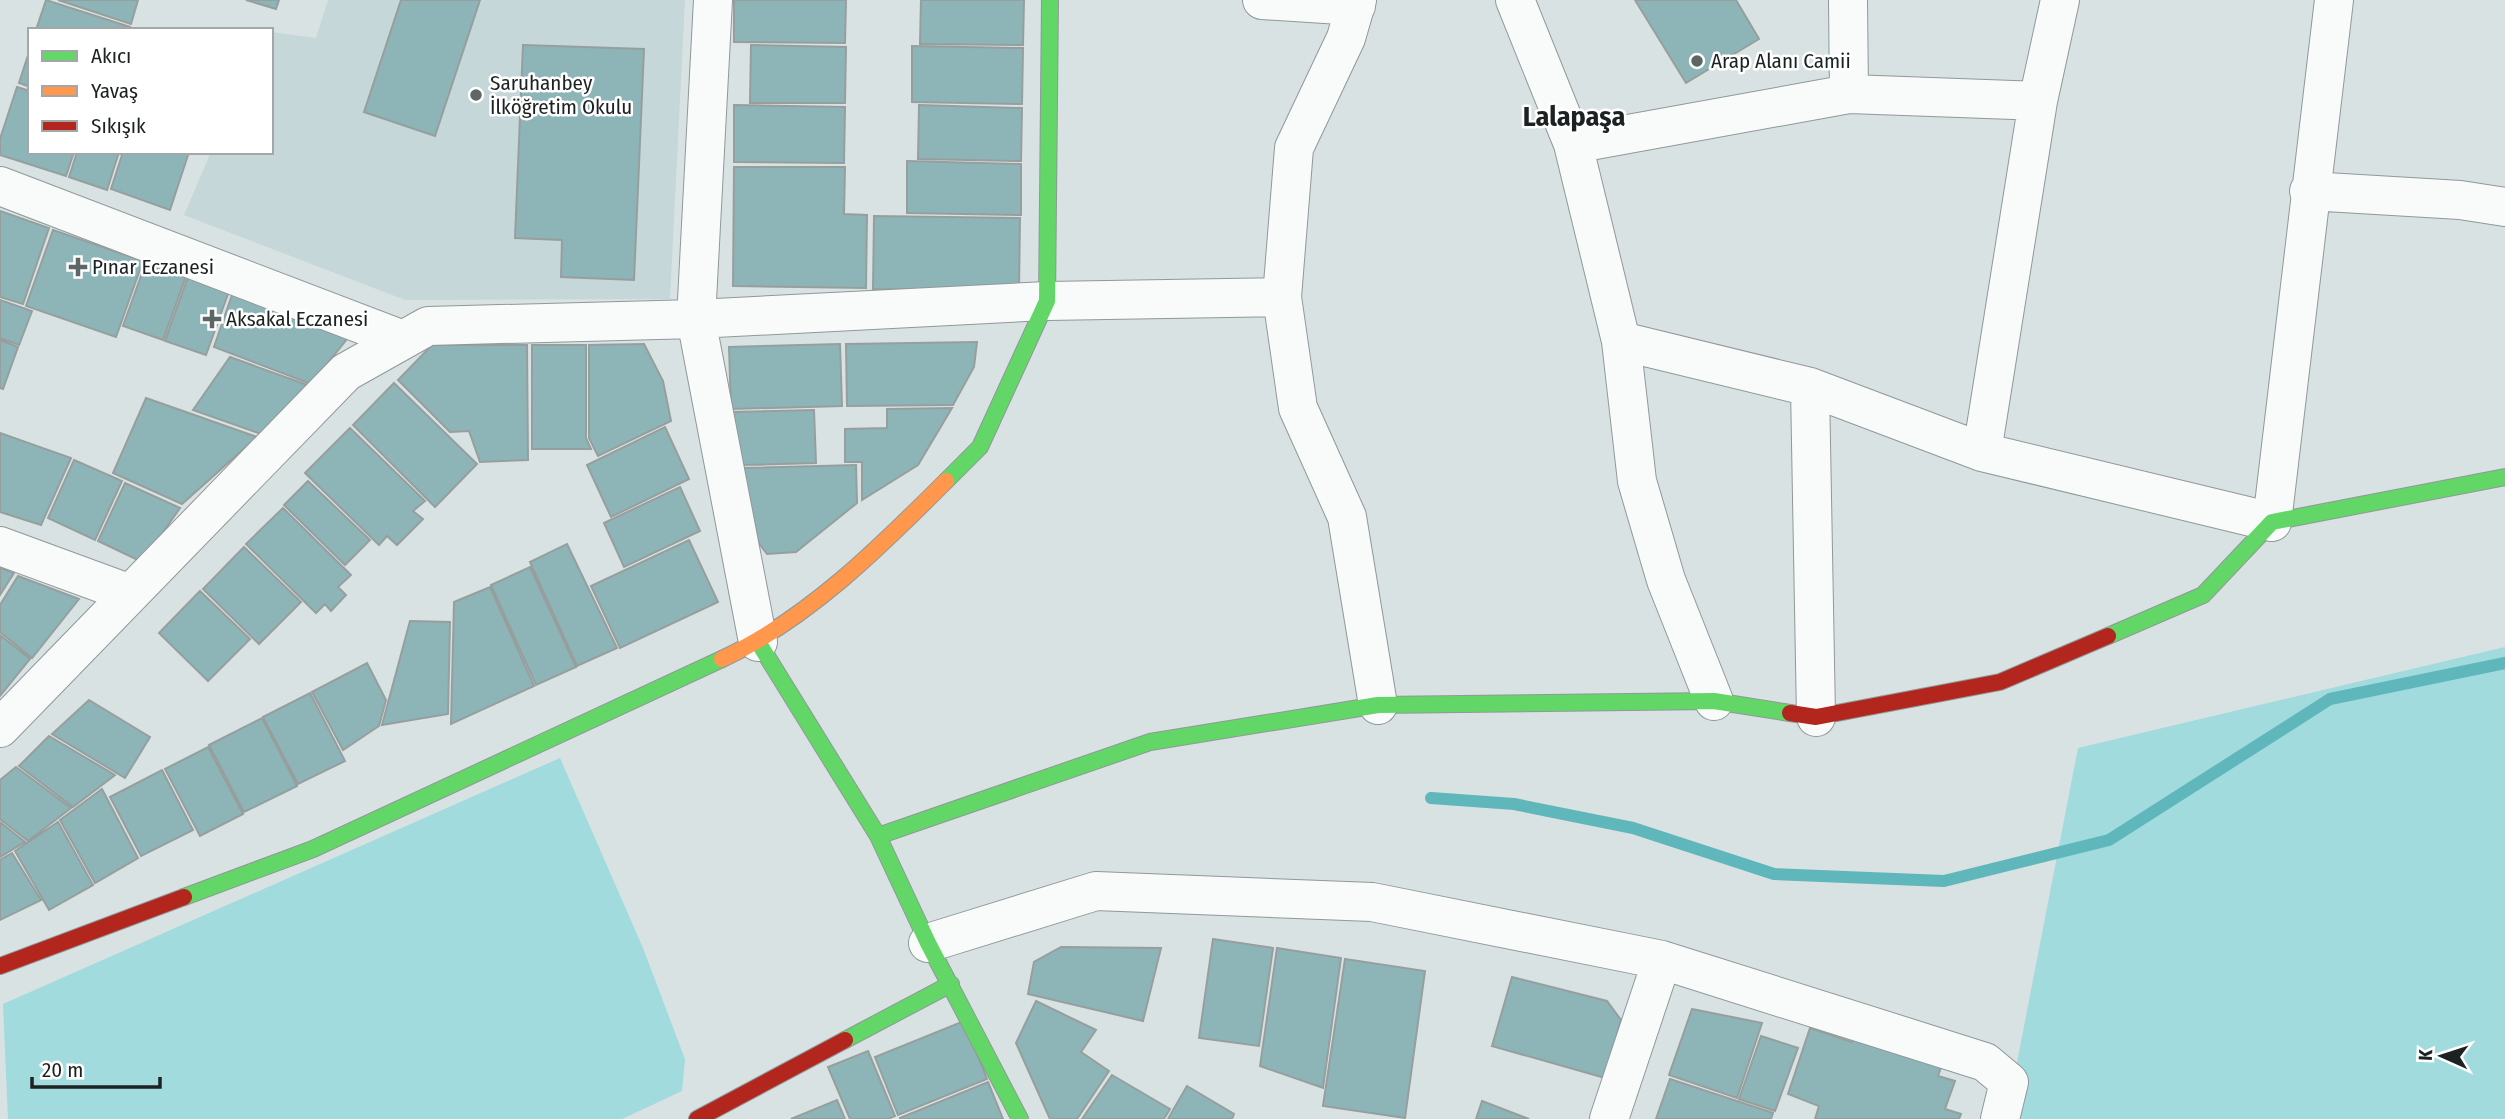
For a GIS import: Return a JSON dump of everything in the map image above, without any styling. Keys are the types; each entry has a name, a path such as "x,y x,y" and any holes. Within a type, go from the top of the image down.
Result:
{"street":[{"path":"713,0 696,318 758,642 878,836 928,943 1020,1119"},
{"path":"0,966 313,849 758,642 843,577 899,528 979,447 1047,301 1050,0"},
{"path":"1262,0 1357,3 1346,38 1294,148 1282,297 1298,408 1347,517 1378,705"},
{"path":"1515,0 1573,144 1621,341 1637,481 1666,580 1714,701"},
{"path":"1848,0 1849,94"},
{"path":"1982,452 2038,101 2060,0"},
{"path":"878,836 1150,741 1378,705 1714,701 1816,717 2000,682 2203,596 2272,522 2309,191 2334,0"},
{"path":"1573,144 1849,94 2038,101"},
{"path":"0,186 403,340"},
{"path":"2309,191 2460,200 2505,207"},
{"path":"0,728 128,593 206,519 346,372 428,326 696,318 1047,301 1282,297"},
{"path":"1621,341 1810,387 1982,452 2272,522 2505,477"},
{"path":"1810,387 1816,717"},
{"path":"0,546 128,593"},
{"path":"928,943 1096,891 1372,901 1662,960 1985,1062 2008,1082 2000,1119"},
{"path":"1609,1119 1662,960"},
{"path":"697,1119 951,984"}],"shaded area":[{"name":"Saruhanbey İlköğretim Okulu","path":"328,0 685,0 670,299 405,300 184,215 210,154 273,154 273,32 316,38"},
{"path":"2505,647 2505,1119 2006,1119 2078,748"},
{"path":"560,758 643,948 685,1059 682,1091 622,1119 8,1119 3,1004"}],"building":[{"path":"46,0 130,27 130,28 37,28"},
{"path":"58,0 138,0 131,24"},
{"path":"246,0 279,0 276,9"},
{"path":"401,0 480,0 435,136 364,112"},
{"path":"734,0 846,0 845,43 734,42"},
{"path":"921,0 1024,0 1023,45 920,44"},
{"name":"Arap Alanı Camii","path":"1635,0 1736,0 1759,39 1686,83"},
{"path":"523,45 644,49 634,280 561,277 562,240 515,238"},
{"path":"751,45 846,47 845,103 750,103"},
{"path":"912,46 1023,48 1022,104 912,102"},
{"path":"28,55 28,86 19,83"},
{"path":"17,87 28,90 28,154 73,154 66,176 0,155 0,139"},
{"path":"734,105 845,107 844,163 734,162"},
{"path":"919,105 1022,108 1021,161 918,159"},
{"path":"76,154 118,154 107,190 69,177"},
{"path":"122,154 188,154 170,210 111,189"},
{"path":"907,161 1021,164 1021,215 907,213"},
{"path":"734,167 845,167 844,214 867,215 866,288 733,286"},
{"path":"0,211 49,228 23,304 0,297"},
{"path":"874,216 1020,218 1019,291 873,289"},
{"path":"53,230 143,261 116,337 26,306"},
{"path":"146,262 186,276 163,340 123,326"},
{"path":"188,277 229,291 206,355 165,341"},
{"path":"233,292 351,334 311,384 214,347"},
{"path":"0,300 32,311 19,345 0,338"},
{"path":"0,340 18,347 3,389 0,388"},
{"path":"977,342 974,367 953,405 847,406 846,344"},
{"path":"644,344 663,381 671,421 598,456 589,438 589,345"},
{"path":"840,344 842,406 731,409 729,347"},
{"path":"432,345 527,345 528,460 480,462 469,431 450,432 398,380"},
{"path":"532,345 586,345 586,438 591,449 532,449"},
{"path":"230,357 310,386 261,434 193,410"},
{"path":"394,383 477,464 435,507 353,425"},
{"path":"146,398 257,437 182,504 113,473"},
{"path":"952,408 918,465 862,500 862,462 845,462 845,429 887,428 887,409"},
{"path":"814,410 816,463 741,465 730,412"},
{"path":"665,427 689,479 611,517 587,465"},
{"path":"350,428 425,501 413,511 423,519 397,545 387,536 379,545 305,473"},
{"path":"0,433 71,458 41,525 0,512"},
{"path":"74,460 122,481 95,540 48,518"},
{"path":"856,465 857,503 796,552 767,554 752,534 742,468"},
{"path":"308,481 370,540 345,565 284,505"},
{"path":"125,483 180,508 142,562 98,541"},
{"path":"680,487 700,531 624,567 604,523"},
{"path":"283,508 351,575 338,587 346,595 331,611 325,604 316,613 246,544"},
{"path":"689,540 718,602 620,648 591,586"},
{"path":"567,544 617,648 577,666 530,562"},
{"path":"244,547 301,602 259,644 203,589"},
{"path":"530,567 576,667 536,685 491,585"},
{"path":"0,568 14,573 0,595"},
{"path":"18,576 79,599 32,658 0,632 0,605"},
{"path":"490,587 534,686 451,724 454,602"},
{"path":"200,591 250,639 208,681 159,633"},
{"path":"410,621 450,622 448,714 382,725"},
{"path":"0,635 30,659 0,696"},
{"path":"367,663 386,700 379,726 343,750 312,692"},
{"path":"310,693 345,761 298,784 263,717"},
{"path":"89,700 150,737 125,778 52,734"},
{"path":"262,718 297,786 244,812 209,745"},
{"path":"49,736 115,775 73,807 19,766"},
{"path":"208,747 243,814 200,836 165,769"},
{"path":"16,767 71,808 28,841 0,819 0,780"},
{"path":"162,770 193,830 141,856 110,797"},
{"path":"102,789 138,858 95,883 60,820"},
{"path":"0,822 25,842 0,857"},
{"path":"58,822 93,885 49,910 15,851"},
{"path":"12,853 41,900 0,920 0,860"},
{"path":"1213,939 1273,948 1259,1046 1199,1038"},
{"path":"1061,947 1161,948 1143,1021 1028,994 1034,962"},
{"path":"1277,948 1341,958 1323,1088 1260,1066"},
{"path":"1345,959 1425,971 1405,1118 1323,1106"},
{"path":"1512,977 1607,1001 1621,1020 1605,1078 1492,1046"},
{"path":"1036,1001 1096,1030 1081,1052 1109,1071 1077,1119 1050,1119 1016,1043"},
{"path":"1692,1009 1762,1023 1737,1098 1669,1075"},
{"path":"964,1021 987,1079 898,1115 875,1057"},
{"path":"1810,1028 1852,1042 1857,1029 1944,1059 1938,1076 1955,1081 1945,1109 1961,1114 1959,1119 1815,1119 1819,1106 1788,1094"},
{"path":"1761,1036 1798,1048 1775,1111 1739,1099"},
{"path":"868,1051 895,1116 888,1119 850,1119 828,1067"},
{"path":"1112,1075 1170,1109 1164,1119 1082,1119"},
{"path":"1670,1079 1773,1113 1771,1119 1656,1119"},
{"path":"988,1082 1003,1119 900,1119 900,1118"},
{"path":"1187,1086 1234,1114 1232,1119 1168,1119"},
{"path":"837,1100 845,1119 791,1119"},
{"path":"1482,1101 1529,1119 1476,1119"}],"waterway":[{"path":"1431,798 1514,804 1633,828 1774,874 1944,881 2109,840 2330,699 2505,663"}],"traffic: fast":[{"path":"946,481 980,447 1047,301 1050,0"},
{"path":"2108,636 2203,595 2272,522 2505,477"},
{"path":"758,642 878,836 928,943 1020,1119"},
{"path":"184,897 313,849 722,659"},
{"path":"878,836 1150,742 1378,705 1714,701 1790,713"},
{"path":"845,1040 951,984"}],"traffic: slow":[{"path":"722,659 784,624 842,580 946,481"}],"traffic: jam":[{"path":"1790,713 1816,717 2000,682 2108,636"},
{"path":"0,966 184,897"},
{"path":"697,1119 845,1040"}],"place":[{"name":"Arap Alanı Camii","path":"1697,61"},
{"name":"Saruhanbey İlköğretim Okulu","path":"476,95"},
{"name":"Pınar Eczanesi","path":"78,267"},
{"name":"Aksakal Eczanesi","path":"212,319"}],"district":[{"name":"Lalapaşa","path":"1574,116"}]}
